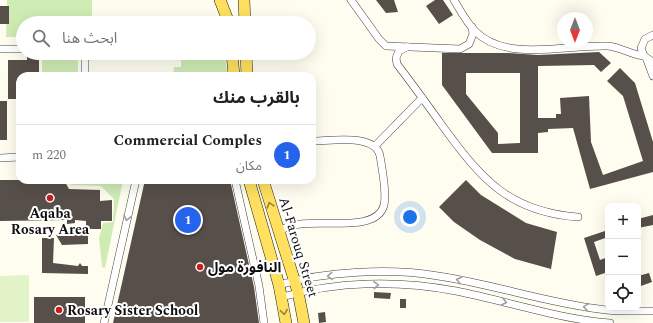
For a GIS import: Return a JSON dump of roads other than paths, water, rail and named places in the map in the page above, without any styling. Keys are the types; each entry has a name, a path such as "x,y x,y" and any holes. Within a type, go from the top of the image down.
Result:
{"main road":[{"path":"220,0 227,16"},
{"path":"228,0 229,16"},
{"path":"244,0 245,16"},
{"path":"233,60 234,72"},
{"path":"246,60 247,72"},
{"name":"Al-Farouq Street","path":"250,184 279,285 286,323"},
{"name":"Al-Farouq Street","path":"264,184 298,292 304,323"}],"street":[{"path":"351,0 382,43 391,47 460,49 469,44 473,34 472,27"},
{"path":"454,0 472,27 485,39 506,47 525,49 610,46 632,55 648,59"},
{"path":"653,35 648,36 642,43 641,48 648,59 653,76"},
{"path":"407,47 399,51 396,58 397,64 464,156 478,172 500,191 529,207 551,214 578,217"},
{"path":"0,49 16,49"},
{"path":"85,60 85,72"},
{"path":"376,146 422,98"},
{"path":"280,238 283,229 290,225 299,223 369,221 379,214 385,199 379,149 376,146 363,141 316,141"},
{"path":"0,158 16,158"},
{"path":"104,323 135,184"},
{"path":"236,184 261,297 264,323"},
{"path":"279,285 315,277 375,272 419,273 459,280 575,306 612,310 653,311"},
{"path":"282,297 315,289 375,284 418,285 457,291 572,318 610,323"}],"place":[{"name":"Aqaba Rosary Area","path":"50,198"},
{"name":"Commercial Comples","path":"188,220"},
{"name":"النافورة مول","path":"200,267"},
{"name":"Rosary Sister School","path":"59,310"}]}
